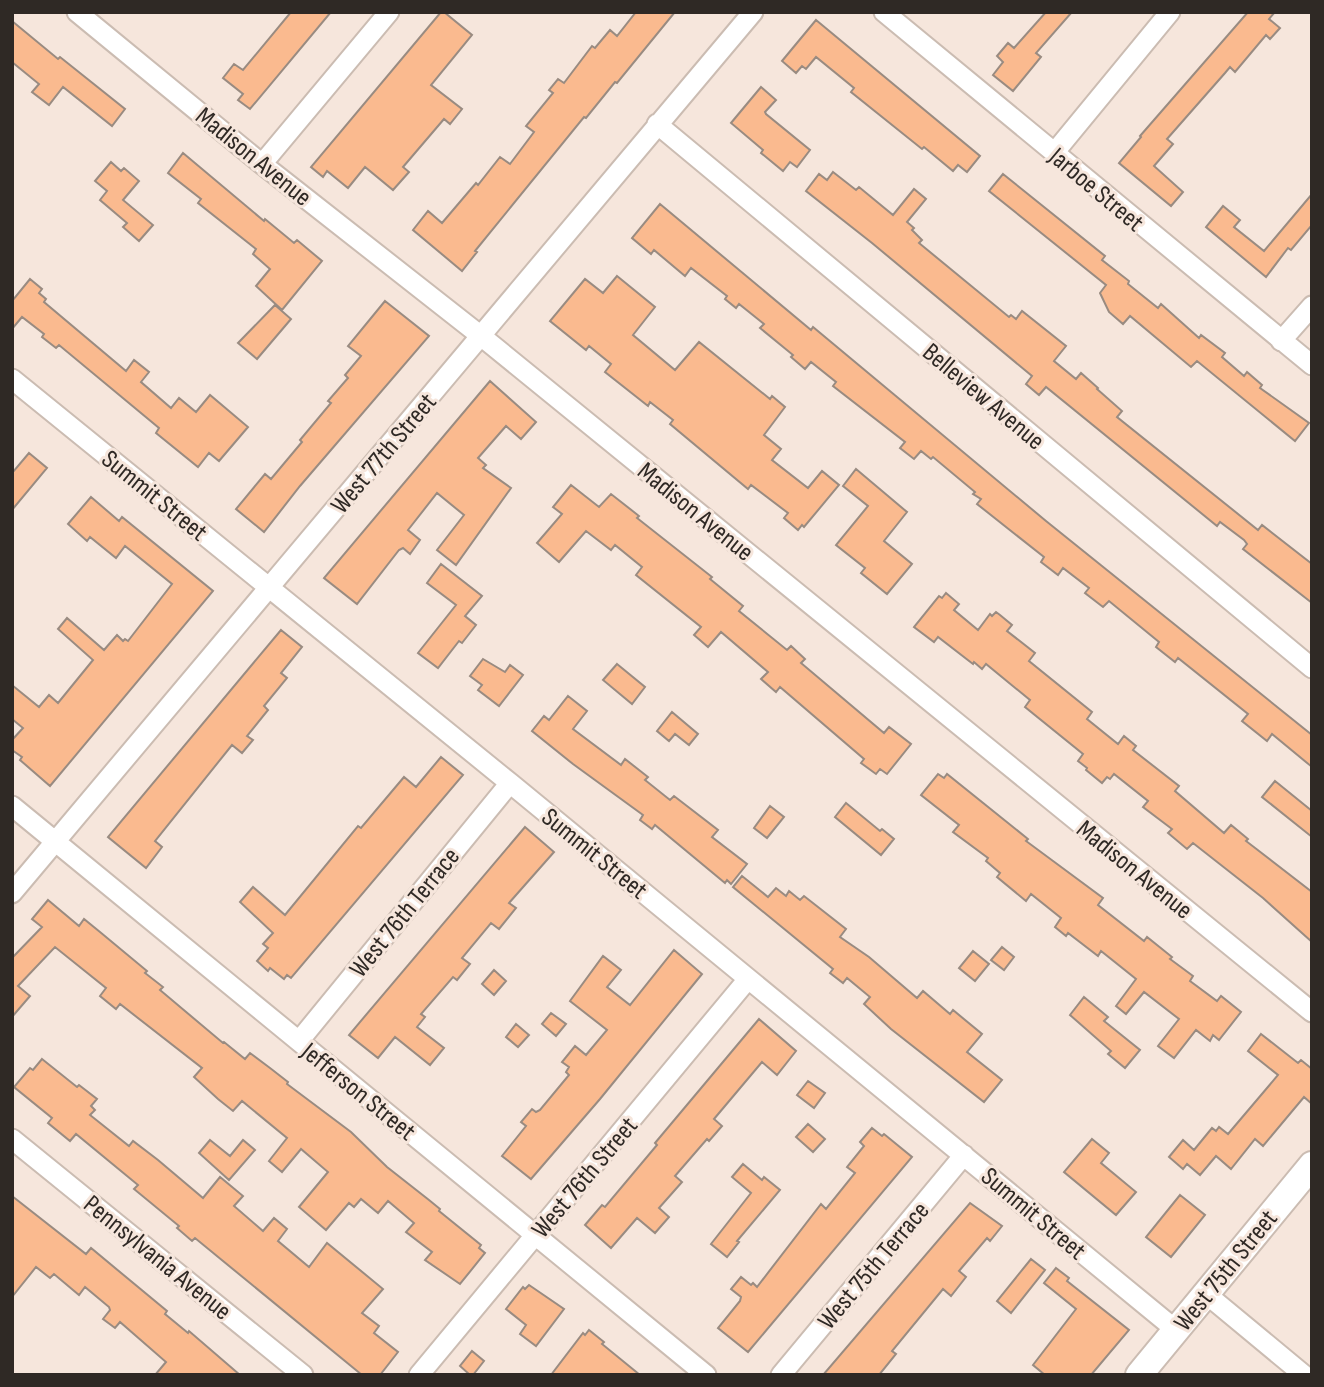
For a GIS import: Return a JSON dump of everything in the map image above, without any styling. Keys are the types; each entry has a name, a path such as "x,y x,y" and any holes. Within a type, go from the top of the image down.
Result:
{"main road":[{"name":"West 75th Street","path":"1139,1375 1312,1166"}],"street":[{"name":"Madison Avenue","path":"77,12 262,164 481,336 1312,1012"},
{"path":"262,164 389,12"},
{"name":"West 77th Street","path":"12,893 753,12"},
{"name":"Jarboe Street","path":"884,12 1312,365"},
{"path":"1054,153 1170,12"},
{"name":"Belleview Avenue","path":"657,124 1312,668"},
{"path":"1281,341 1312,306"},
{"name":"Summit Street","path":"12,379 510,783 1176,1330"},
{"name":"West 76th Terrace","path":"299,1041 510,783"},
{"name":"Jefferson Street","path":"12,806 706,1375"},
{"name":"West 76th Street","path":"419,1375 748,979"},
{"name":"Pennsylvania Avenue","path":"12,1139 303,1375"},
{"name":"West 75th Terrace","path":"781,1375 964,1155"},
{"path":"1205,1293 1304,1375"}],"building":[{"path":"291,12 331,12 250,109 238,100 243,94 223,78 234,64 243,70"},
{"path":"441,12 472,35 431,85 462,109 450,124 444,119 403,167 409,172 393,190 365,167 348,188 327,171 323,177 311,167"},
{"path":"636,12 675,12 617,83 615,82 586,118 584,117 475,251 477,252 462,271 413,230 428,211 442,223 500,157 510,164 534,132 526,126 553,93 549,90 558,79 564,83 592,46 595,48 610,30 617,36"},
{"path":"1046,12 1072,12 1036,53 1041,57 1013,91 993,75 1003,62 997,56 1008,43 1014,48"},
{"path":"1248,12 1275,12 1269,19 1280,28 1270,39 1266,35 1235,72 1230,67 1167,139 1173,144 1154,166 1183,192 1171,206 1119,163"},
{"path":"816,20 980,156 967,172 958,165 953,171 924,147 922,149 851,92 854,88 816,57 806,69 802,66 796,73 782,61"},
{"path":"12,21 125,109 112,126 63,87 49,105 32,92 39,84 12,62"},
{"path":"761,87 776,100 766,114 810,150 797,167 790,162 783,171 731,123"},
{"path":"183,153 264,221 265,219 294,243 297,240 322,261 282,310 256,286 270,269 253,254 256,249 198,203 201,199 168,173"},
{"path":"111,162 121,171 124,168 139,181 123,200 153,225 139,241 123,227 127,223 100,200 107,191 95,181"},
{"path":"833,172 856,190 859,187 893,215 914,189 926,199 907,222 922,240 919,243 1009,317 1011,315 1016,319 1022,311 1066,346 1054,361 1076,379 1081,373 1098,388 1122,411 1117,417 1258,530 1262,525 1312,564 1312,603 1243,549 1247,544 1244,540 1220,522 1217,526 1046,387 1039,395 1026,384 1032,376 806,191 819,174 827,180"},
{"path":"1003,174 1105,256 1102,260 1129,281 1128,284 1158,308 1161,304 1199,338 1201,335 1225,353 1222,357 1244,376 1247,372 1262,385 1260,388 1309,423 1295,441 1197,361 1191,367 1130,316 1123,324 1109,312 1100,293 1106,285 989,191"},
{"path":"1312,194 1312,225 1291,250 1288,248 1266,277 1206,227 1223,206 1240,220 1234,227 1264,251"},
{"path":"660,204 811,330 813,327 1046,521 1312,735 1312,767 1272,734 1267,741 1242,721 1248,714 1178,658 1175,662 1156,647 1159,642 1109,601 1103,607 1085,593 1089,588 1063,568 1058,575 1041,562 1044,557 977,504 981,499 973,494 975,492 933,457 931,459 921,451 914,459 900,448 905,442 833,386 836,382 811,362 805,369 791,357 793,355 760,328 764,324 739,304 736,308 725,299 727,296 691,268 685,276 654,250 651,254 632,238"},
{"path":"617,276 655,307 633,335 675,370 699,342 770,399 772,396 785,407 764,435 781,449 772,460 808,488 822,471 839,485 804,527 802,525 798,530 784,518 788,513 751,485 748,489 670,424 673,420 650,402 648,406 605,372 611,364 589,346 586,350 550,321 585,279 603,293"},
{"path":"30,279 42,289 39,293 46,299 44,302 126,371 134,360 149,372 141,382 171,408 179,398 196,412 210,395 248,427 219,461 209,453 198,467 156,433 159,428 59,345 56,348 42,337 44,334 22,317 12,329 12,301"},
{"path":"385,301 429,336 264,532 236,509 265,474 271,479 331,403 328,401 348,378 345,375 361,356 348,346"},
{"path":"275,305 291,319 257,359 238,343"},
{"path":"490,381 536,422 521,439 506,426 478,458 486,465 483,468 511,488 456,565 437,550 464,515 437,493 408,530 420,540 410,554 403,548 399,550 357,604 324,578"},
{"path":"29,453 47,468 12,510 12,473"},
{"path":"856,469 907,512 884,541 912,564 887,594 861,573 865,568 836,545 868,506 843,486"},
{"path":"571,485 599,507 611,494 712,577 710,579 743,606 739,611 787,650 791,646 805,659 801,663 884,733 889,727 911,744 887,774 880,769 876,774 861,763 864,759 780,687 776,692 761,679 768,672 721,632 708,647 694,635 701,627 636,575 642,567 615,545 611,550 586,531 559,562 537,543 562,514 553,507"},
{"path":"91,497 119,521 122,517 213,591 50,786 12,750 12,740 23,728 12,719 12,685 39,707 49,695 58,703 93,660 58,629 67,618 104,650 117,635 123,641 128,641 172,584 125,546 116,558 90,537 87,541 68,524"},
{"path":"441,564 482,596 465,616 476,625 462,643 459,641 438,668 418,653 456,605 427,583"},
{"path":"946,593 959,604 954,610 978,630 990,614 992,616 996,612 1000,615 1012,625 1007,631 1035,653 1029,661 1092,712 1087,719 1118,744 1124,736 1136,746 1133,750 1179,786 1175,791 1224,833 1231,825 1248,839 1246,841 1312,892 1312,942 1263,898 1193,843 1187,849 1168,833 1172,829 1143,807 1148,801 1114,774 1102,783 1086,770 1078,761 1083,754 1025,707 1030,700 986,664 982,669 938,637 934,642 914,627 939,596 942,598"},
{"path":"281,630 302,647 281,673 287,678 264,706 268,710 247,736 253,740 242,753 232,745 155,841 162,847 146,868 108,837"},
{"path":"483,659 505,672 510,665 523,675 499,706 478,690 482,685 470,676"},
{"path":"617,664 645,687 632,704 603,680"},
{"path":"568,696 587,711 573,729 621,765 625,759 648,777 645,780 670,800 674,796 718,830 712,837 747,864 731,884 727,880 725,883 655,825 652,829 640,820 643,815 532,731 544,716 549,720"},
{"path":"672,712 698,734 689,745 675,734 669,741 657,731"},
{"path":"441,757 463,775 291,978 287,975 284,979 270,968 268,971 257,961 268,948 263,944 273,933 240,902 253,887 285,915 358,826 361,828 404,777 416,787"},
{"path":"938,774 944,778 947,774 1028,839 1026,841 1103,898 1098,905 1144,941 1147,937 1172,957 1170,959 1193,976 1190,981 1217,1001 1221,996 1241,1012 1219,1040 1213,1035 1210,1041 1196,1030 1174,1058 1158,1046 1179,1019 1144,992 1126,1014 1116,1006 1136,979 1101,951 1098,956 1068,933 1066,936 1055,927 1061,918 1031,894 1026,901 997,877 1000,873 986,861 988,858 953,832 959,825 921,795"},
{"path":"1275,781 1312,811 1312,837 1262,797"},
{"path":"846,803 894,839 881,855 835,817"},
{"path":"770,806 784,817 767,838 754,828"},
{"path":"525,827 554,852 509,903 516,908 499,929 491,923 462,958 470,964 457,980 453,977 421,1014 425,1017 417,1027 444,1048 430,1065 395,1037 378,1058 349,1035"},
{"path":"742,876 768,897 776,888 786,896 789,891 800,900 804,896 846,929 840,937 869,957 917,998 923,991 950,1014 953,1010 982,1034 967,1052 1002,1080 984,1102 891,1029 864,1004 870,997 847,978 843,983 830,973 833,969 733,887"},
{"path":"48,900 79,926 84,919 147,971 145,973 163,987 160,990 223,1043 245,1059 250,1053 288,1082 287,1084 351,1132 387,1167 481,1245 479,1248 485,1253 460,1284 425,1260 432,1252 406,1232 414,1223 388,1201 378,1213 361,1199 354,1207 349,1203 326,1230 299,1207 328,1172 301,1149 282,1172 269,1161 287,1138 242,1101 233,1111 218,1099 194,1077 202,1068 120,1004 116,1009 100,996 106,988 55,947 18,986 30,996 12,1017 12,958 42,927 32,919"},
{"path":"1002,947 1014,957 1004,970 991,960"},
{"path":"674,950 702,974 531,1179 502,1156 526,1126 521,1122 532,1109 536,1112 540,1110 569,1075 566,1072 569,1067 562,1062 575,1046 586,1055 607,1030 570,1001 603,956 621,970 607,987 630,1005"},
{"path":"973,951 989,964 975,981 959,968"},
{"path":"494,970 506,981 494,995 482,984"},
{"path":"1084,997 1108,1017 1104,1021 1140,1050 1125,1068 1108,1054 1111,1051 1070,1015"},
{"path":"551,1013 566,1024 556,1036 542,1024"},
{"path":"759,1019 796,1051 777,1075 762,1062 714,1119 722,1126 675,1176 682,1182 659,1208 669,1217 655,1233 637,1218 611,1248 585,1225 602,1205 605,1207"},
{"path":"516,1024 529,1035 518,1047 506,1037"},
{"path":"1261,1034 1298,1063 1301,1060 1312,1069 1312,1104 1304,1097 1263,1146 1255,1139 1231,1169 1216,1156 1200,1175 1187,1164 1183,1169 1169,1157 1183,1140 1194,1150 1212,1128 1216,1131 1219,1127 1228,1134 1278,1075 1248,1051"},
{"path":"42,1059 97,1099 91,1106 95,1110 90,1115 129,1146 133,1141 203,1198 220,1177 243,1196 234,1206 263,1231 274,1218 287,1229 278,1241 309,1267 327,1243 383,1289 362,1313 379,1326 374,1333 398,1352 380,1375 362,1375 195,1238 192,1241 177,1228 179,1226 134,1189 138,1185 76,1134 70,1141 48,1123 52,1118 14,1087 30,1068 33,1070"},
{"path":"808,1081 825,1093 814,1108 797,1095"},
{"path":"808,1124 825,1139 813,1152 796,1137"},
{"path":"872,1128 882,1136 884,1134 912,1157 748,1352 718,1328 740,1301 741,1297 731,1289 741,1277 757,1287 821,1204 826,1209 855,1173 847,1167 864,1146 860,1142"},
{"path":"1092,1139 1109,1153 1101,1163 1136,1192 1116,1215 1064,1172"},
{"path":"210,1140 230,1156 243,1140 255,1150 229,1180 199,1153"},
{"path":"743,1164 762,1180 764,1177 780,1190 727,1257 711,1244 751,1193 732,1177"},
{"path":"1180,1195 1205,1215 1171,1257 1146,1237"},
{"path":"12,1196 86,1254 91,1248 167,1311 165,1314 240,1375 155,1375 166,1362 120,1322 115,1328 103,1319 110,1310 109,1307 85,1287 79,1295 54,1274 50,1278 36,1267 12,1297"},
{"path":"970,1203 1002,1226 990,1241 987,1238 959,1271 966,1277 951,1296 943,1289 892,1351 896,1354 879,1375 823,1375"},
{"path":"1031,1259 1045,1270 1011,1313 997,1301"},
{"path":"1056,1268 1069,1278 1067,1281 1129,1330 1091,1375 1045,1375 1033,1365 1076,1309 1044,1283"},
{"path":"529,1285 564,1309 536,1346 520,1334 526,1325 506,1309 523,1287 525,1289"},
{"path":"589,1330 640,1375 551,1375 583,1333 585,1335"},
{"path":"472,1351 484,1361 473,1375 470,1375 460,1366"}]}
